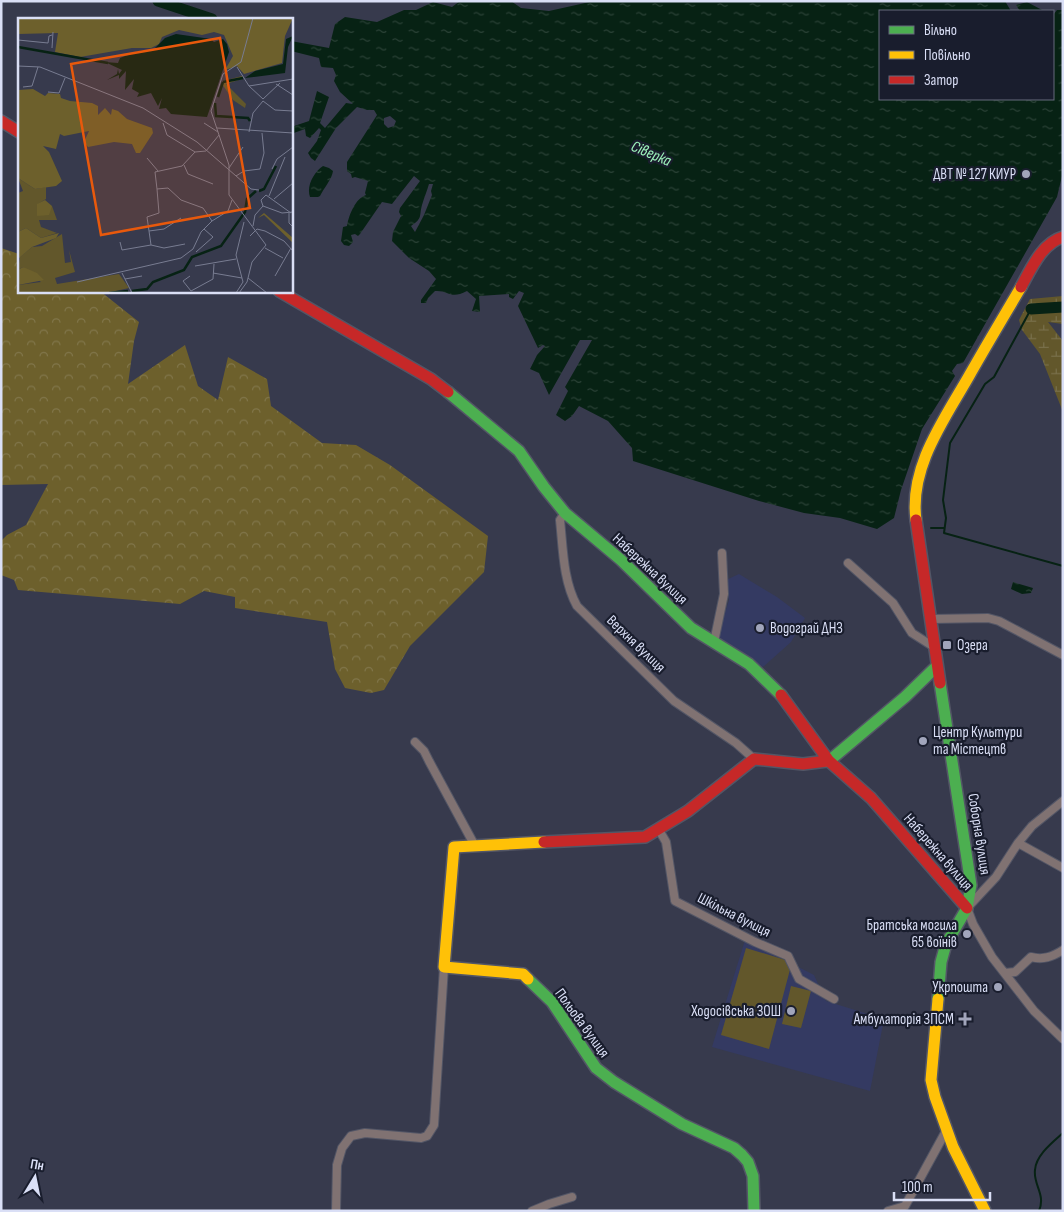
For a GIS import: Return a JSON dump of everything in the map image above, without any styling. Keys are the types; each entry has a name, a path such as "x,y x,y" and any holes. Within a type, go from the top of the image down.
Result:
{"street":[{"path":"1,121 18,131"},
{"name":"Соборна вулиця","path":"985,1211 946,1131 934,1097 932,1080 939,971 946,944 967,908 971,893 914,506 919,475 931,442 1039,254 1056,239 1063,237"},
{"name":"Набережна вулиця","path":"281,292 411,367 447,391 496,430 519,451 565,513 620,560 691,628 749,664 778,691 829,761 871,798 912,844 954,896 967,908"},
{"name":"Верхня вулиця","path":"565,513 560,520 566,570 570,592 577,606 674,701 736,743 754,759"},
{"path":"714,642 724,594 722,553"},
{"path":"848,564 893,604 912,634 934,647"},
{"path":"930,618 988,618 1000,621 1063,655"},
{"path":"336,1211 337,1165 342,1148 350,1136 365,1134 421,1138 427,1136 434,1125 454,847 646,837 720,788 754,759 803,764 829,761 905,697 937,666"},
{"path":"415,742 424,751 475,846"},
{"path":"1063,801 1032,826 996,876 967,908 992,957 1034,1011 1063,1039"},
{"name":"Шкільна вулиця","path":"659,830 666,842 675,900 755,942 788,956 799,979 834,998"},
{"path":"1018,843 1063,868"},
{"path":"1005,972 1015,972 1031,957 1040,959 1055,955 1063,950"},
{"name":"Польова вулиця","path":"444,968 523,974 552,1002 596,1068 614,1082 687,1127 741,1153 754,1174 754,1211"},
{"path":"888,1211 905,1206 946,1131"},
{"path":"532,1211 572,1197"}],"shaded area":[{"name":"Водограй ДНЗ","path":"739,574 777,597 805,618 791,642 763,667 717,638 729,600 726,580"},
{"name":"Ходосівська ЗОШ","path":"745,940 814,975 826,1001 884,1019 870,1091 712,1047"}],"green space":[{"path":"1,248 18,254 18,292 101,292 139,322 134,341 128,384 185,345 198,386 218,400 228,357 267,379 271,406 322,443 356,445 390,465 488,536 484,572 410,646 384,690 371,693 345,688 335,669 327,622 235,608 235,597 204,591 180,604 18,590 14,580 1,575 1,541 7,535 26,525 48,484 1,485"},
{"path":"1063,296 1063,324 1048,322 1063,341 1063,412 1040,354 1022,330 1019,320 1030,299"},
{"path":"746,948 792,962 769,1049 721,1035"},
{"path":"791,986 811,991 801,1028 782,1024"}],"water":[{"path":"460,1 511,1 521,8 549,11 594,1 1005,1 1010,10 879,10 879,100 1054,100 1054,14 1057,10 1063,10 1063,172 1057,197 963,363 957,364 952,371 955,376 922,429 901,490 894,518 877,529 840,518 804,513 759,501 633,461 632,448 608,421 579,406 572,416 565,421 556,415 568,391 565,387 592,340 580,340 549,395 539,373 530,369 537,355 545,346 543,345 538,348 518,306 524,293 519,291 513,299 509,297 509,294 479,296 480,312 472,311 476,299 467,291 453,295 435,291 426,303 421,303 421,300 436,279 429,271 409,258 392,241 393,232 401,216 400,208 420,181 414,176 392,204 382,202 360,234 358,236 355,234 351,235 353,242 349,246 344,245 341,241 343,227 347,226 356,203 366,195 368,181 355,177 352,178 351,174 347,171 347,162 377,115 374,110 357,107 336,128 315,161 311,158 308,153 317,141 321,130 319,128 310,138 306,136 305,129 292,134 292,127 309,121 317,91 329,97 320,123 325,128 346,103 353,104 340,92 334,81 336,75 333,68 321,67 319,58 292,51 292,41 329,48 335,24 345,17 377,22 404,10 416,10 433,2 452,7","holes":["390,116 396,121 394,126 388,128 384,124 384,118","429,184 433,184 432,195 415,232 411,226 420,217"]},
{"path":"1027,2 1042,10 1019,10 1016,5"},
{"path":"323,166 333,171 331,177 320,196 310,197 309,188 312,180"},
{"path":"1013,582 1033,588 1031,593 1022,594 1011,589"}],"waterway":[{"name":"Сіверка","path":"158,1 209,18"},
{"name":"Сіверка","path":"1031,309 1063,307"},
{"path":"1031,309 994,377 985,384 950,443 943,500 946,518 944,533 1063,566"},
{"path":"931,528 944,528"},
{"path":"1039,1211 1041,1200 1035,1175 1036,1164 1046,1149 1063,1133"}],"traffic: fast":[{"path":"448,392 519,451 565,513 621,560 691,628 749,664 781,695"},
{"path":"827,761 905,697 937,666"},
{"path":"938,999 941,962 946,944 967,908 971,885 940,683"},
{"path":"528,979 552,1002 596,1068 614,1082 682,1124 734,1148 742,1155 748,1162 753,1176 754,1211"}],"traffic: slow":[{"path":"916,520 915,500 918,481 923,463 939,427 1021,287"},
{"path":"528,979 523,974 444,967 454,847 544,842"},
{"path":"938,999 931,1080 935,1097 953,1147 985,1211"}],"traffic: jam":[{"path":"1,121 18,131"},
{"path":"1021,287 1043,251 1056,240 1063,237"},
{"path":"281,292 431,379 448,392"},
{"path":"916,520 940,683"},
{"path":"781,695 829,761 871,798 967,908"},
{"path":"544,842 645,837 688,811 754,759 803,764 827,761"}],"place":[{"name":"ДВТ № 127 КИУР","path":"1026,174"},
{"name":"Водограй ДНЗ","path":"760,628"},
{"name":"Озера","path":"947,645"},
{"name":"Центр Культури та Містецтв","path":"923,741"},
{"name":"Братська могила 65 воїнів","path":"967,934"},
{"name":"Укрпошта","path":"998,987"},
{"name":"Ходосівська ЗОШ","path":"791,1011"},
{"name":"Амбулаторія ЗПСМ","path":"965,1019"}]}
